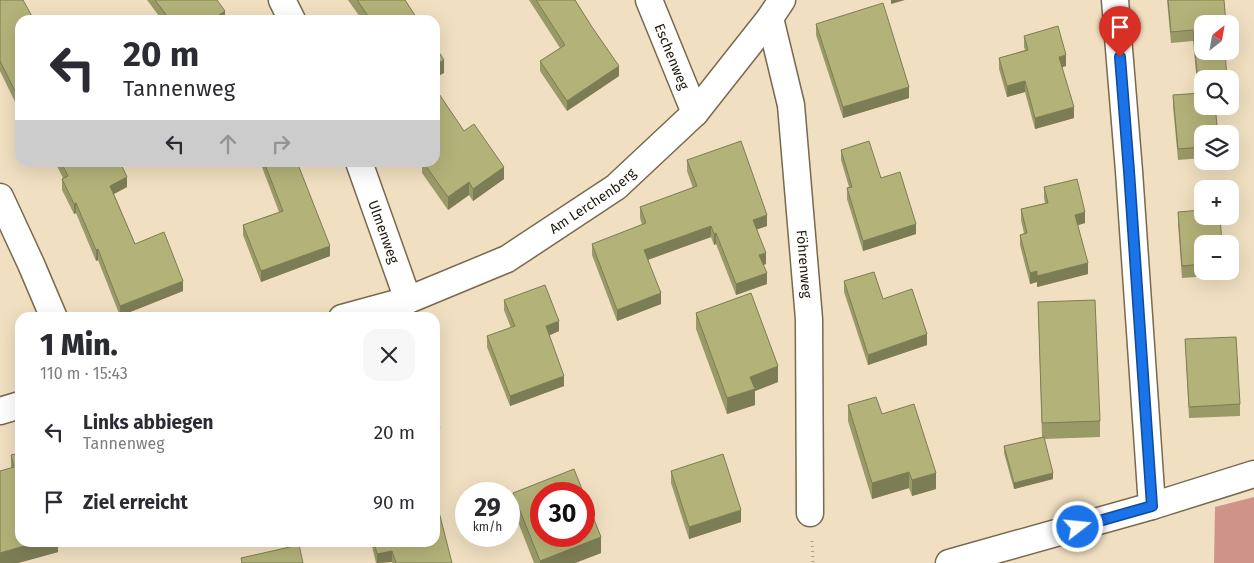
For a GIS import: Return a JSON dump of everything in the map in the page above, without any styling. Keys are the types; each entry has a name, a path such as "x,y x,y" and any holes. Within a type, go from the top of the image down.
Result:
{"street":[{"path":"282,0 290,15"},
{"name":"Eschenweg","path":"649,0 695,113"},
{"path":"1115,0 1152,506"},
{"name":"Am Lerchenberg","path":"364,312 408,300 507,259 616,187 695,113 776,9"},
{"name":"Föhrenweg","path":"776,9 791,105 809,319 810,513"},
{"name":"Ulmenweg","path":"361,167 408,300"},
{"path":"0,197 32,264 52,312"},
{"path":"0,411 15,406"},
{"path":"949,563 1152,506 1254,474"}],"shaded area":[{"path":"1254,497 1254,563 1214,563 1215,507"}],"building":[{"path":"0,0 23,0 31,15 15,15 15,91 0,61"},
{"path":"155,0 217,0 225,11 219,15 166,15"},
{"path":"357,0 405,0 415,15 368,15"},
{"path":"536,0 575,0 619,66 567,101 540,61 565,45"},
{"path":"1168,0 1224,0 1225,15 1194,15 1194,40 1193,30 1171,32"},
{"path":"883,3 909,87 843,107 816,24"},
{"path":"1058,26 1066,55 1059,57 1074,107 1035,118 1025,81 1007,86 999,58 1028,50 1024,36"},
{"path":"440,54 444,60 440,62"},
{"path":"1196,60 1226,60 1226,70 1197,70"},
{"path":"1194,94 1194,115 1216,115 1217,125 1194,125 1194,148 1178,149 1173,95"},
{"path":"440,95 464,131 474,124 504,167 473,189 469,182 448,197 427,167 440,167"},
{"path":"741,141 767,215 753,220 766,253 759,255 767,273 736,284 716,233 714,234 711,226 644,250 661,293 617,310 592,244 646,223 640,207 697,186 687,160"},
{"path":"869,141 881,178 900,172 916,224 863,241 847,188 852,187 841,150"},
{"path":"64,167 122,167 127,177 110,186 135,244 164,232 183,281 120,306 98,249 96,250 76,203 74,204 62,179 68,176"},
{"path":"266,167 299,167 330,246 261,271 243,225 283,211"},
{"path":"1077,179 1085,212 1075,215 1088,263 1037,276 1037,271 1030,273 1020,235 1027,233 1021,209 1048,203 1044,187"},
{"path":"1194,211 1194,225 1221,225 1221,235 1194,235 1194,265 1182,266 1178,212"},
{"path":"874,272 883,299 912,289 927,334 868,355 844,281"},
{"path":"545,285 559,321 546,326 564,376 510,396 487,336 515,326 504,300"},
{"path":"751,293 778,366 750,377 755,389 727,398 696,313"},
{"path":"1095,300 1100,421 1042,423 1038,302"},
{"path":"1236,337 1240,404 1189,407 1185,339"},
{"path":"876,397 882,414 914,404 936,473 912,480 909,472 872,483 848,405"},
{"path":"1044,437 1053,473 1014,483 1004,446"},
{"path":"15,454 15,547 21,547 0,553 0,471 14,467 11,455"},
{"path":"723,454 741,510 689,527 671,471"},
{"path":"574,469 579,482 541,482"},
{"path":"530,486 530,536 520,511 520,490"},
{"path":"440,516 452,563 396,563 392,551 377,554 375,547 440,547"},
{"path":"595,522 601,537 595,539"},
{"path":"290,547 299,547 303,563 242,563 241,558"},
{"path":"534,547 576,547 540,561"}],"route":[{"path":"1078,527 1152,506 1120,57"}]}
